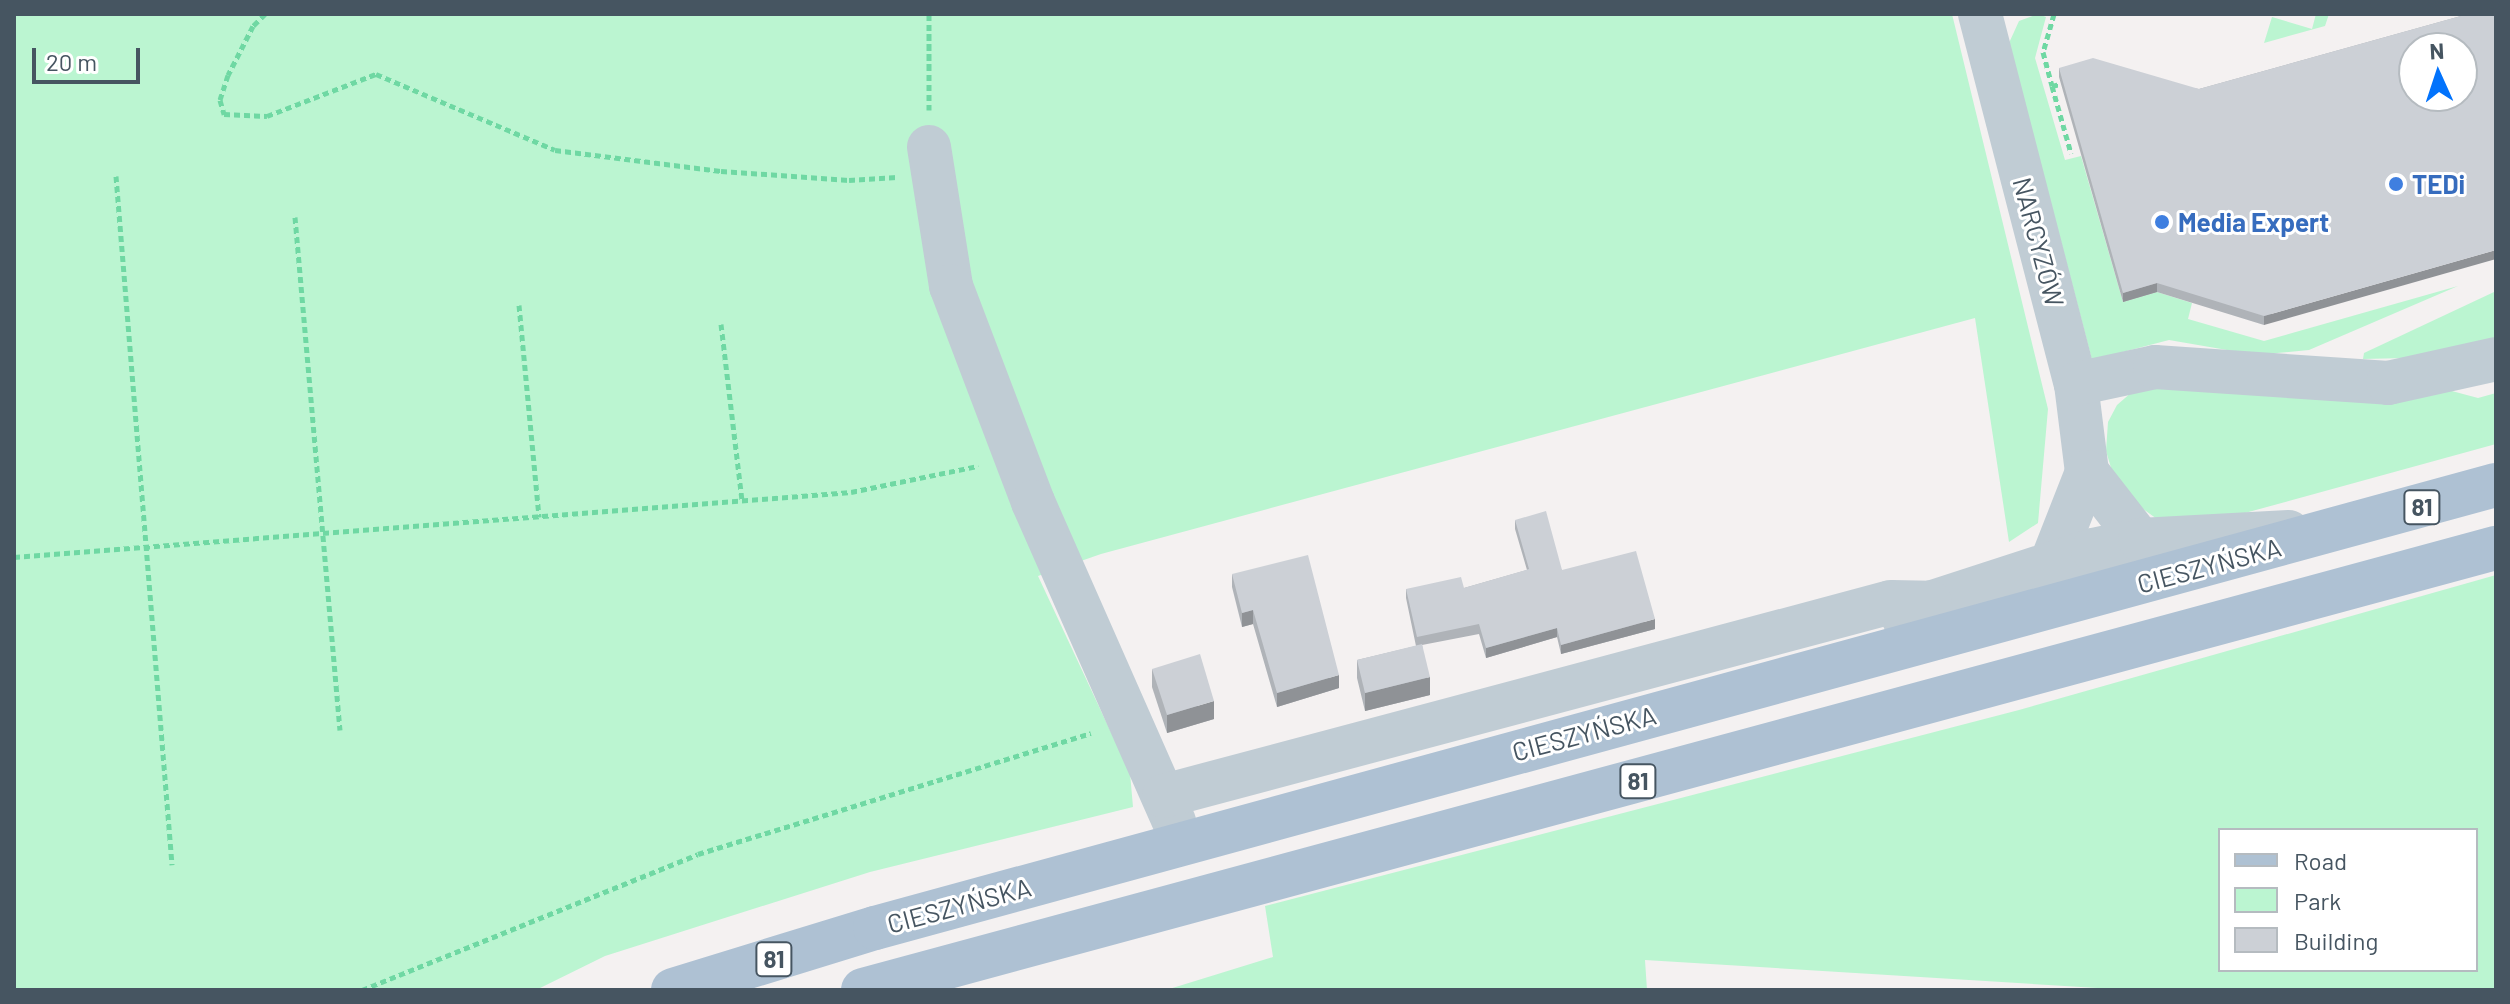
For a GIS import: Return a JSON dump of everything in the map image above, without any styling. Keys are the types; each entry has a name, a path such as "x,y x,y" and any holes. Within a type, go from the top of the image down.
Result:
{"main road":[{"name":"CIESZYŃSKA","path":"673,990 875,928 1821,668 2347,529 2496,485"},
{"name":"81","path":"863,990 2496,548"}],"street":[{"name":"NARCYZÓW","path":"1980,14 2076,384 2087,472 2051,564"},
{"path":"931,160 951,286 1009,440 1183,844"},
{"path":"2076,384 2155,367 2388,383 2496,359"},
{"path":"2087,472 2140,540"},
{"path":"1821,668 1930,603 2051,564 2140,540 2347,529"},
{"path":"1164,796 1891,602 1930,603"}],"path":[{"path":"265,14 253,26 228,75 220,100 224,114 267,116 376,74 555,150 721,171 849,180 931,160 929,14"},
{"path":"2054,14 2043,52 2071,153"},
{"path":"2052,86 2079,79"},
{"path":"116,176 172,865"},
{"path":"295,217 340,730"},
{"path":"519,305 539,517"},
{"path":"721,324 742,500"},
{"path":"14,557 851,492 976,468 1009,440"},
{"path":"362,990 698,854 1130,721"}],"green space":[{"path":"14,14 1952,14 2048,409 2038,523 2009,542 1975,318 1101,554 1038,576 1130,773 1133,807 870,872 605,956 536,990 14,990"},
{"path":"2038,14 2046,17 2035,58 2065,160 2081,156 2123,302 2157,292 2192,303 2188,319 2264,341 2458,286 2309,350 2256,355 2169,340 2092,360 2009,43 2019,21"},
{"path":"2316,14 2329,14 2325,26 2264,43 2272,17 2312,29"},
{"path":"2494,292 2496,338 2406,358 2363,359 2364,353"},
{"path":"2140,385 2448,390 2478,398 2496,393 2496,444 2194,527 2157,519 2139,506 2112,471 2106,451 2108,422 2117,405"},
{"path":"2496,575 2496,990 2130,990 1645,960 1647,990 1166,990 1273,957 1265,906 2019,710"}],"building":[{"path":"2468,14 2496,14 2496,250 2264,316 2157,283 2123,293 2059,68 2093,58 2199,89 2398,34 2398,112 2478,112 2478,32 2403,32"},
{"path":"1546,511 1562,570 1636,551 1655,619 1561,645 1557,628 1486,648 1479,624 1417,637 1406,589 1461,577 1464,588 1529,569 1515,520"},
{"path":"1308,555 1339,675 1277,693 1253,610 1242,613 1232,574"},
{"path":"1422,644 1430,677 1365,693 1357,660"},
{"path":"1200,654 1214,701 1167,715 1152,669"}],"place":[{"name":"TEDi","path":"2396,184"},
{"name":"Media Expert","path":"2162,222"}]}
